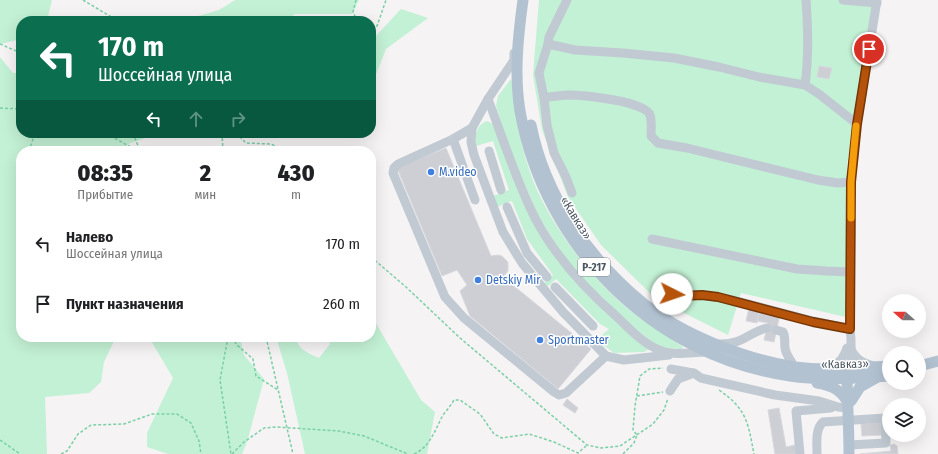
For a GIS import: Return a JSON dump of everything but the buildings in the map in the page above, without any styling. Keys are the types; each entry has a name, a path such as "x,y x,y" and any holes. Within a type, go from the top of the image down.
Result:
{"main road":[{"name":"«Кавказ»","path":"523,0 518,35 518,80 520,109 532,160 553,208 582,252 599,273 640,312 663,328 683,340 730,362 754,369 809,378 849,373 882,371"},
{"name":"«Кавказ»","path":"530,0 525,29 524,77 527,106 533,133 540,157 560,204 572,226 606,268 644,304 668,320 701,338 759,359 794,366 849,373"},
{"path":"926,360 938,357"},
{"path":"926,364 938,361"},
{"path":"730,362 737,367 760,374 784,379 824,384 832,387 844,395 847,408"},
{"path":"926,369 938,366"},
{"path":"849,373 847,408 849,449"},
{"path":"847,408 860,387 882,373"}],"street":[{"path":"519,0 514,60 488,99 472,128 474,155 503,232 522,263 563,312 606,356 624,360 707,352"},
{"path":"567,0 549,37 539,73 554,153 572,193"},
{"path":"805,85 807,72 808,22 806,0"},
{"path":"843,0 877,2 857,124 851,182 850,331 848,339 849,373"},
{"path":"548,44 575,50 674,58 760,77 805,85 819,94 857,124"},
{"path":"544,98 570,95 626,102 639,106 646,110 650,115 651,136 658,143 687,148 818,180 838,183 851,182"},
{"path":"488,99 535,218 556,252 576,278 630,329 650,345 662,351 678,354"},
{"path":"472,128 453,139 398,164 392,172 445,297 464,318 559,395 566,393 606,356"},
{"path":"453,139 475,200"},
{"path":"489,150 501,190"},
{"path":"481,176 495,171"},
{"path":"507,207 527,253 547,276"},
{"path":"503,232 515,228"},
{"path":"652,239 797,269 850,272"},
{"path":"555,287 593,326"},
{"path":"661,290 682,296 702,295 718,297 850,331"},
{"path":"563,312 571,304"},
{"path":"776,330 788,315"},
{"path":"716,344 729,344 736,342 758,330 776,330 786,338 785,348 787,356 794,366"},
{"path":"825,369 839,363 849,348"},
{"path":"849,348 856,358 882,370"},
{"path":"670,369 694,373 701,378 775,395 819,401 885,418 886,443 849,449"},
{"path":"670,391 678,379 694,373"},
{"path":"800,454 796,411 847,408"},
{"path":"817,454 818,430 820,425 823,422 829,421 847,408"}],"path":[{"path":"83,0 110,16"},
{"path":"355,16 353,12 356,0"},
{"path":"376,26 386,0"},
{"path":"0,44 16,51"},
{"path":"0,108 16,109"},
{"path":"115,138 130,146"},
{"path":"241,138 246,143 271,144 275,146"},
{"path":"227,342 220,380 231,454"},
{"path":"235,342 253,359 256,376 278,390"},
{"path":"267,342 293,454"},
{"path":"623,454 634,443 637,435 633,430 640,376 649,369 670,369"},
{"path":"707,379 710,385 727,396 740,408 749,425 754,454"},
{"path":"637,396 670,391"},
{"path":"414,454 430,441 444,414 454,400 460,400 480,414 494,434 502,438 529,434 554,442 578,453 587,445"},
{"path":"62,454 66,451 78,434 91,425 124,424 152,414 177,414 191,423 199,441 201,454"},
{"path":"231,454 244,442 264,428 339,430 364,436 408,454"},
{"path":"0,440 20,454"}],"green space":[{"path":"0,0 52,0 48,16 16,16 16,40 0,44"},
{"path":"235,0 359,0 352,14 295,14 292,16 198,16 219,10"},
{"path":"539,0 873,0 847,165 846,317 741,293 728,335 656,299 601,245 568,197 542,130 533,75"},
{"path":"401,9 428,18 386,49 376,74 376,36"},
{"path":"0,57 13,73 16,73 16,138 146,138 130,143 126,146 16,146 16,342 114,342 104,362 101,382 89,393 45,397 47,454 0,454"},
{"path":"511,79 513,100 522,146 530,172 546,208 570,246 613,296 648,324 683,347 682,349 658,347 632,326 576,272 559,249 538,215 508,145 496,106 498,96"},
{"path":"487,121 493,124 554,253 649,349 644,352 614,353 596,340 609,329 600,324 556,279 546,288 543,284 553,275 527,239 512,201 497,207 493,196 509,190 493,141 476,146 475,138 478,128"},
{"path":"376,324 421,400 435,412 427,454 305,454 287,373 278,342 298,342 301,348 307,353 319,358 330,344 330,342 376,342"},
{"path":"152,342 241,342 244,355 264,379 247,442 242,454 168,454 147,447 147,433 173,378"}],"slow traffic":[{"path":"851,218 851,182 856,126"}],"place":[{"name":"M.video","path":"431,172"},
{"name":"Detskiy Mir","path":"478,280"},
{"name":"Sportmaster","path":"540,340"}],"route":[{"path":"672,294 682,296 702,295 718,297 813,322 850,329 851,182 857,124 869,49"}]}
